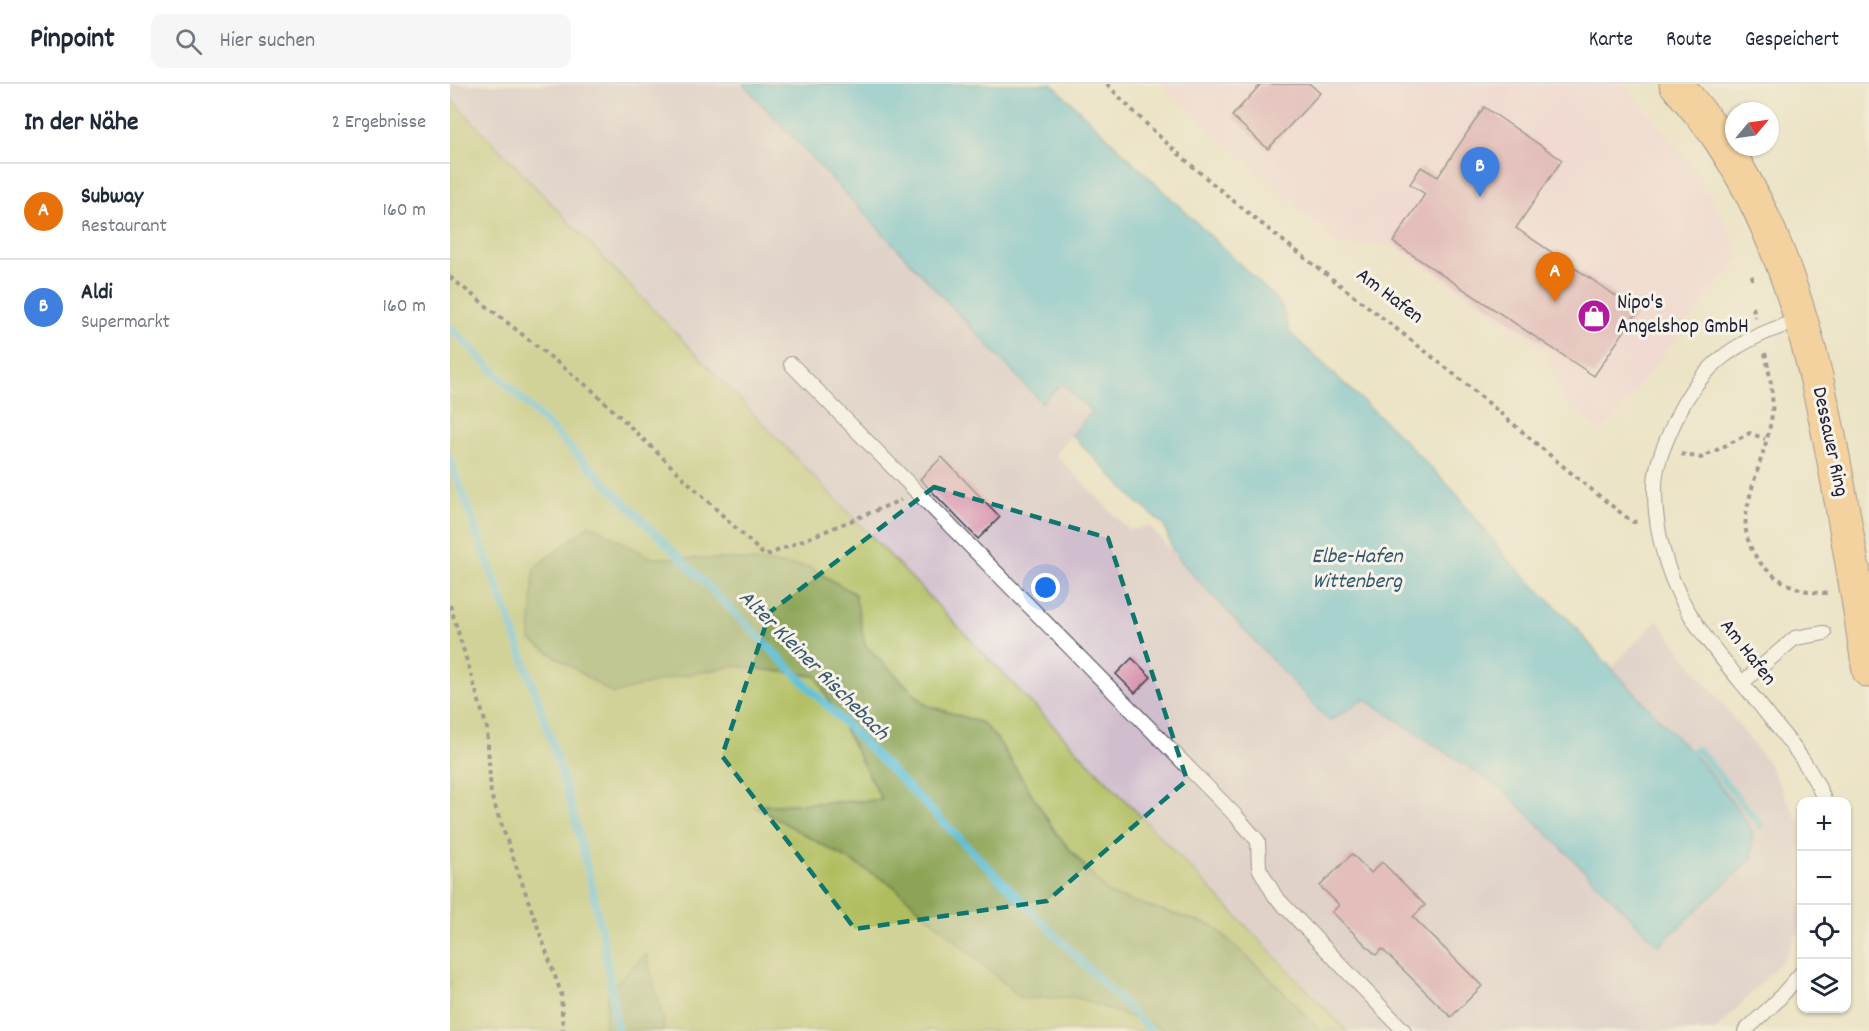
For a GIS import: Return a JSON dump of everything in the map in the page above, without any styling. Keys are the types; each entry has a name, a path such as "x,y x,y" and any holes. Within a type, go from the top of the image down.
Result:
{"main road":[{"name":"Dessauer Ring","path":"1676,84 1719,138 1748,188 1776,247 1801,320 1822,405 1849,591 1869,670"}],"lane":[{"name":"Am Hafen","path":"1801,320 1760,334 1715,361 1682,404 1663,448 1655,485 1657,520 1670,573 1687,610 1792,745 1823,797"},
{"path":"791,363 1236,816 1258,841 1259,868 1275,896 1404,1031"},
{"path":"1742,683 1796,638 1824,633"},
{"path":"1745,1031 1776,1002 1797,978"}],"path":[{"name":"Am Hafen","path":"1107,84 1141,120 1224,196 1413,341 1584,485 1633,522 1657,520"},
{"path":"450,277 592,390 765,556 919,493"},
{"path":"1764,349 1772,393 1771,421 1746,517 1749,539 1759,560 1772,575 1793,588 1816,594 1849,591"},
{"path":"1663,448 1701,458 1750,433 1765,439"},
{"path":"450,605 487,728 491,795 561,993 563,1031"}],"highlighted area":[{"path":"934,487 1108,538 1187,780 1047,901 855,929 722,756 770,612"}],"shaded area":[{"path":"450,84 742,84 1036,398 1058,380 1092,412 1055,454 1129,530 1149,526 1328,721 1364,699 1505,791 1659,946 1752,858 1753,832 1738,809 1606,673 1657,620 1768,763 1797,819 1797,934 1783,960 1715,1031 1348,1031 450,97"},
{"path":"1160,84 1624,84 1698,173 1742,255 1602,433 1566,406 1548,354 1394,245 1339,246"}],"green space":[{"path":"450,98 1347,1031 1320,1031 1270,978 1213,926 1109,894 1058,836 997,739 982,723 926,705 865,645 854,594 809,567 732,559 652,558 590,525 674,677 735,666 816,676 882,800 756,806 891,884 1022,998 1075,997 1169,1031 662,1031 664,1021 608,991 604,1031 450,1031"},
{"path":"590,525 652,558 732,559 809,567 855,594 865,645 926,705 982,723 997,739 1058,836 1109,894 1213,926 1270,978 1320,1031 1169,1031 1075,997 1022,999 891,884 754,806 882,800 816,676 735,666 674,677 613,694 530,640 534,568"},
{"path":"646,954 664,1021 662,1031 604,1031 608,991"}],"water":[{"name":"Elbe-Hafen Wittenberg","path":"743,84 1052,84 1274,297 1282,307 1290,333 1392,428 1456,493 1507,559 1574,625 1597,653 1704,766 1753,832 1752,858 1659,946 1505,791 1365,699 1329,721 1184,565 1172,549 1164,525 1136,501 1072,435 1092,412 1062,384 1042,403"}],"building":[{"path":"1261,84 1310,84 1320,93 1268,149 1232,116"},
{"path":"1484,107 1562,160 1516,228 1638,311 1594,376 1393,242 1425,194 1410,184 1421,167 1438,177"},
{"path":"942,457 1000,517 978,539 920,479"},
{"path":"1132,658 1151,677 1135,693 1116,674"},
{"path":"1352,854 1371,873 1382,862 1425,905 1413,917 1482,986 1451,1017 1382,949 1376,955 1332,912 1339,905 1320,886"}],"waterway":[{"name":"Alter Kleiner Rischebach","path":"450,327 1151,1031"},
{"path":"450,460 527,670 573,812 606,957 617,1031"},
{"path":"1689,754 1698,750 1761,826"}],"place":[{"name":"Aldi","path":"1480,197"},
{"name":"Subway","path":"1555,302"},
{"name":"Nipo's Angelshop GmbH","path":"1594,316"}]}
